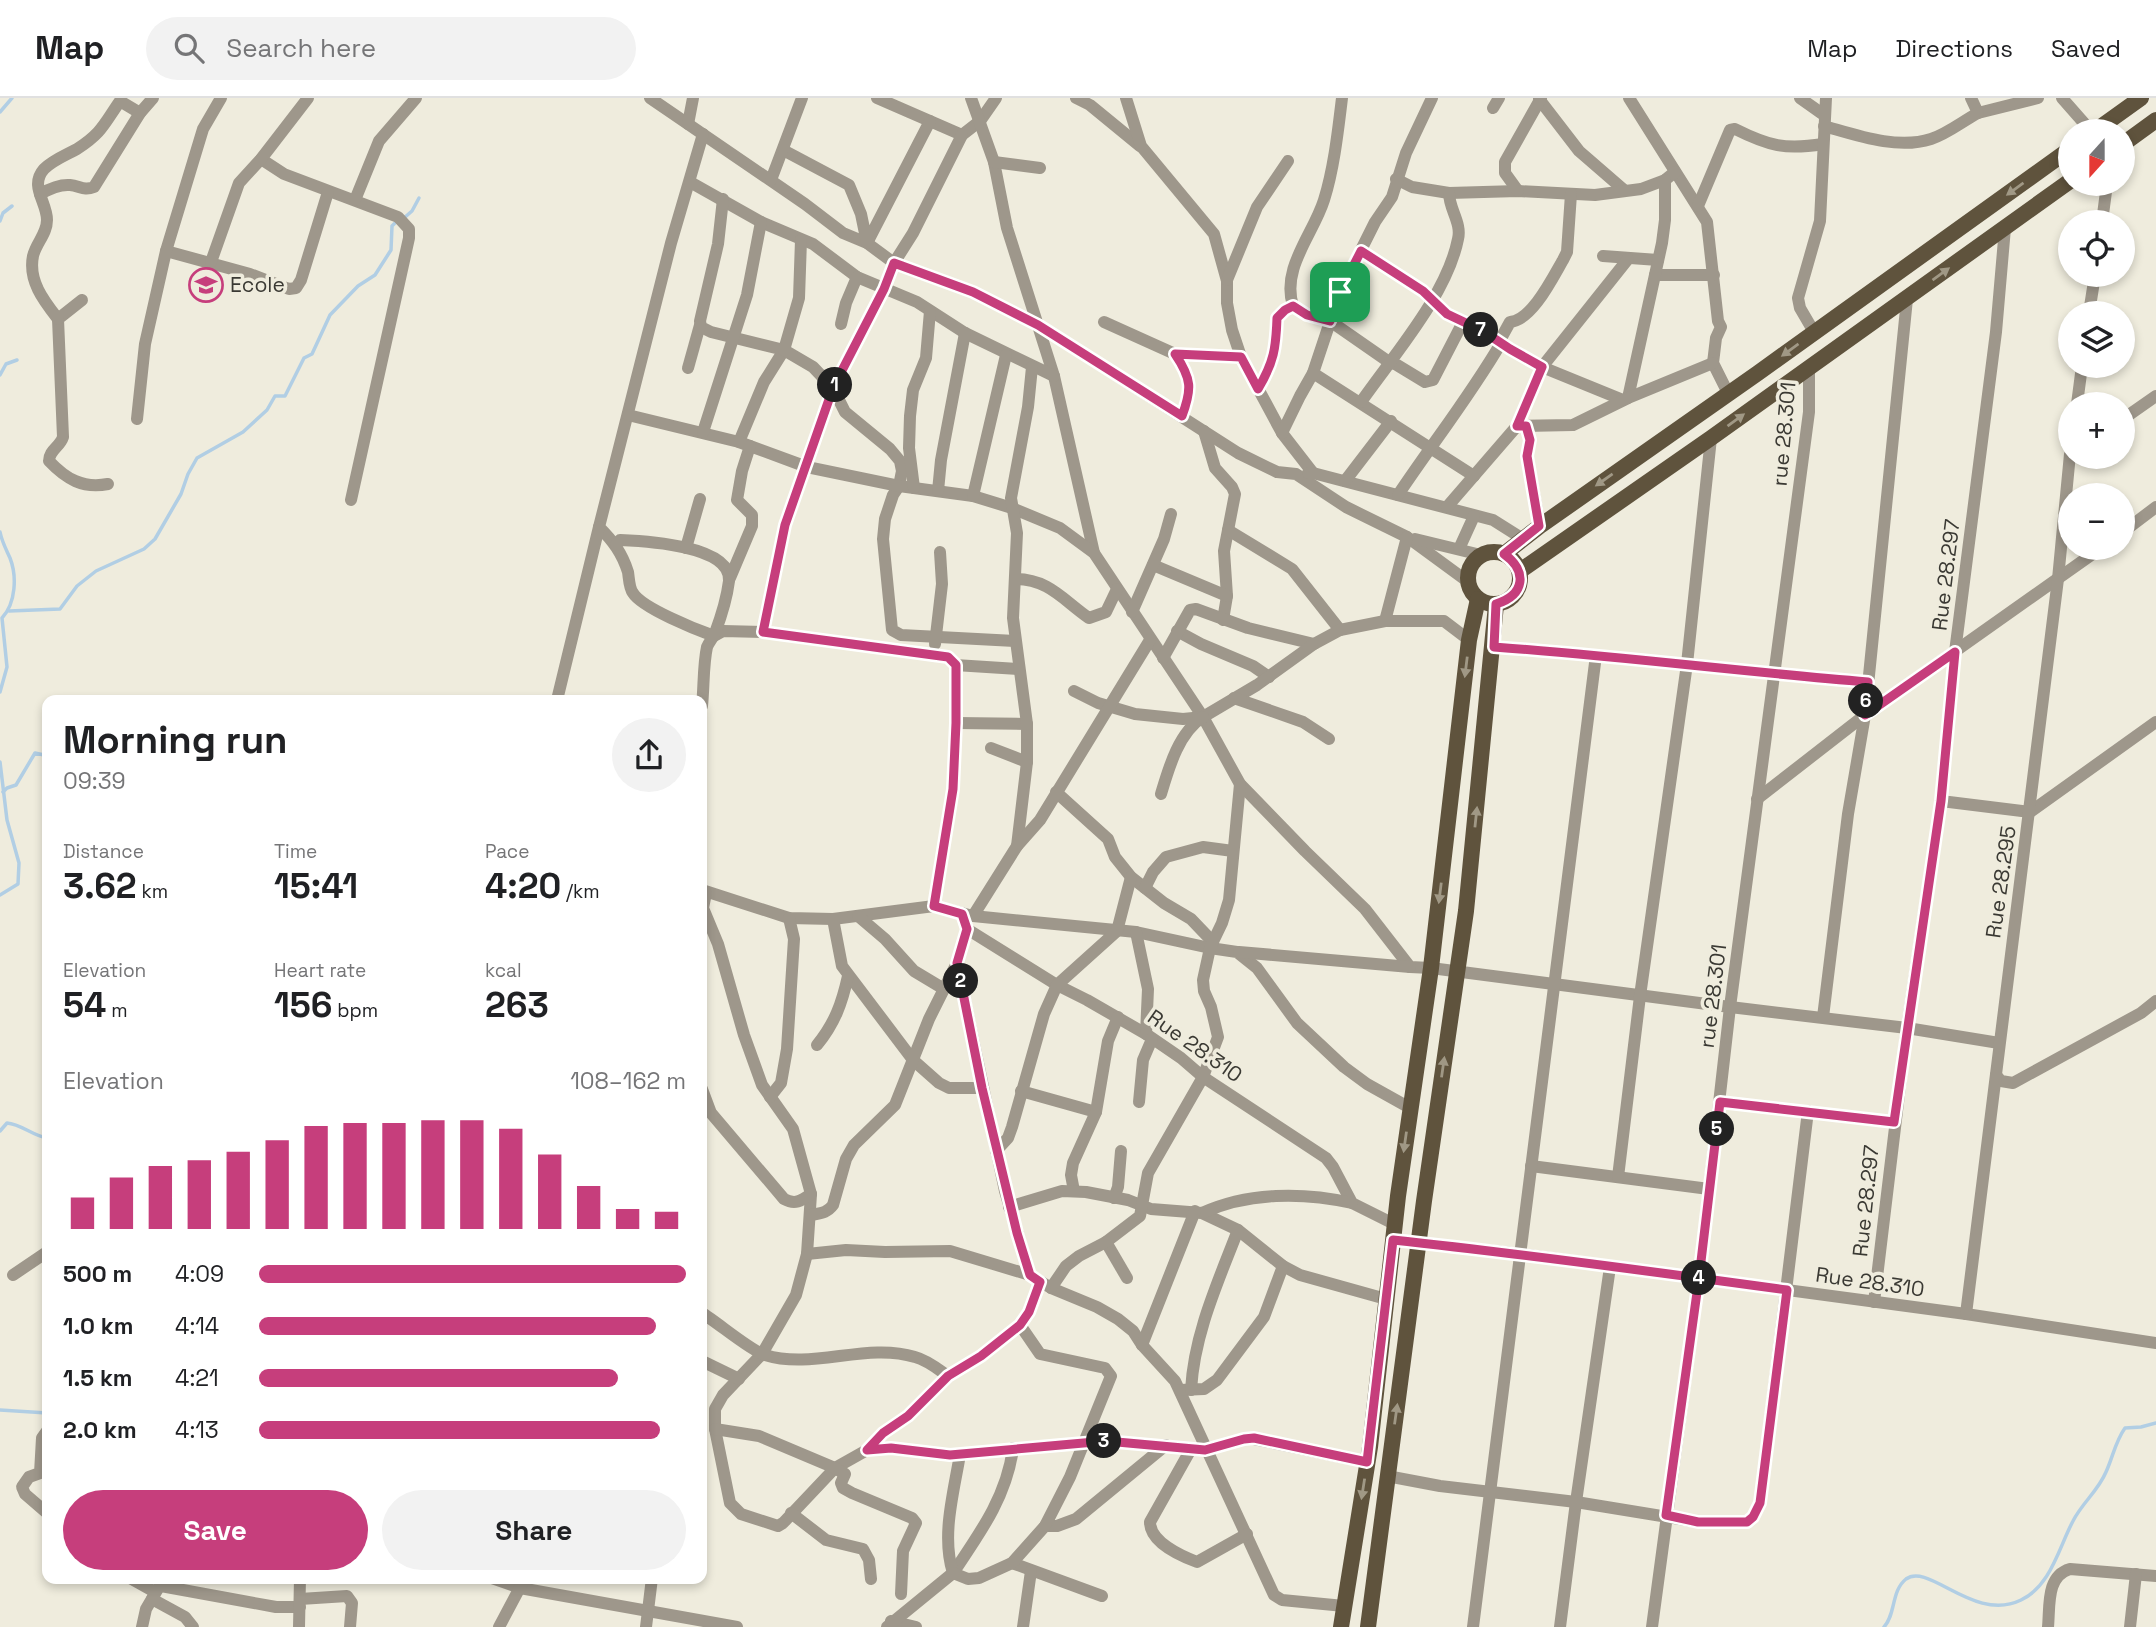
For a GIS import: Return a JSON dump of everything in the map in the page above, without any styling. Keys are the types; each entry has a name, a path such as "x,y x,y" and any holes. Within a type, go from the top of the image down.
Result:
{"main road":[{"path":"2110,119 2141,98"},
{"path":"2135,135 2156,120"},
{"path":"1504,554 1539,526 2058,158"},
{"path":"1520,571 1809,369 2058,190"},
{"path":"1489,552 1504,554 1515,562 1520,571 1520,583 1516,593 1507,601 1496,604 1487,604 1478,599 1467,582 1473,561 1489,552"},
{"path":"1341,1627 1367,1462 1410,1108 1431,968 1469,640 1478,599"},
{"path":"1368,1627 1466,911 1494,647 1496,604"}],"street":[{"path":"40,194 61,185 85,189 94,187 140,113 153,98"},
{"path":"137,419 145,344 166,251 202,128 221,98"},
{"path":"211,262 239,183 308,98"},
{"path":"355,200 379,141 416,98"},
{"path":"650,98 771,180 843,233 867,243 894,263 973,292 1038,325 1253,462 1277,472 1313,473 1493,520 1523,539"},
{"path":"688,124 693,98"},
{"path":"771,180 802,98"},
{"path":"877,98 962,135"},
{"path":"971,98 994,162 1007,228 1054,376 1094,554"},
{"path":"763,632 785,525 833,388 884,289 894,263 913,233 962,135 980,121 996,98"},
{"path":"1076,98 1091,101 1141,146 1214,234 1227,281 1227,303 1232,330 1241,357 1282,433 1313,473"},
{"path":"1126,98 1141,146"},
{"path":"1342,98 1324,201 1303,243 1289,286 1293,306 1307,315 1330,321 1389,362 1425,382 1433,380 1463,322"},
{"path":"1282,433 1313,373 1343,285 1375,222 1392,197 1410,143 1433,98"},
{"path":"1629,98 1670,176 1698,206 1707,222 1718,321 1721,327 1716,338 1713,363 1728,393"},
{"path":"1800,98 1824,121 1892,142 1933,139 1978,113 2038,98"},
{"path":"1814,332 1800,308 1798,298 1820,221 1826,98"},
{"path":"1971,98 1978,113"},
{"path":"2062,98 2082,119"},
{"path":"1518,191 1506,173 1505,162 1540,99 1578,151 1624,190"},
{"path":"108,484 84,485 71,480 49,461 63,437 58,319 36,286 33,256 46,230 47,218 37,184 45,168 94,136 110,118 119,102 140,113"},
{"path":"867,243 930,121"},
{"path":"1698,206 1730,130 1774,146 1800,148 1823,144"},
{"path":"558,695 671,243 703,134"},
{"path":"783,150 849,185 861,214 867,243"},
{"path":"261,159 284,174 398,217 409,229 351,500"},
{"path":"1227,281 1257,207 1288,161"},
{"path":"994,162 1040,169"},
{"path":"1396,179 1412,187 1449,192 1518,191 1595,195 1641,189 1670,176"},
{"path":"1626,399 1658,260 1670,176"},
{"path":"690,182 761,222 813,244 857,277 917,302 965,333 1054,376"},
{"path":"166,251 211,262 289,289 296,288 301,280 328,192"},
{"path":"1361,402 1432,301 1458,239 1459,226 1449,204 1449,192"},
{"path":"1398,495 1475,387 1510,322 1517,322 1528,314 1563,260 1567,252 1571,194"},
{"path":"688,368 718,244 723,199"},
{"path":"703,432 747,295 761,222"},
{"name":"Rue 28.297","path":"1874,1302 1894,1122 1941,801 1955,652 1993,355 2005,228"},
{"path":"703,695 708,645 714,636 730,578 752,526 752,515 737,500 745,444 764,382 784,350 799,298 801,240"},
{"path":"1361,251 1423,291 1447,314 1483,331 1542,367 1626,399"},
{"path":"1603,256 1658,260"},
{"path":"1447,507 1522,426 1542,367 1628,259"},
{"path":"1655,275 1714,275"},
{"path":"841,324 857,277"},
{"path":"1823,1017 1848,814 1865,715 1907,299"},
{"path":"58,319 82,300"},
{"path":"1258,389 1275,355 1277,318 1293,306"},
{"path":"914,488 909,448 910,416 913,390 926,358 930,311"},
{"path":"1104,322 1175,354 1241,357"},
{"path":"700,325 703,330 784,350 813,367 833,388 845,412 890,449 900,461 902,471 899,486 885,519 883,539 892,630 901,635 1015,641"},
{"path":"938,491 941,460 965,333"},
{"path":"1175,354 1190,384 1182,416"},
{"path":"973,496 1006,355"},
{"path":"1522,426 1573,425 1626,399 1713,363"},
{"path":"1017,846 1027,762 1027,724 1013,618 1017,533 1012,508 1012,486 1028,407 1032,367"},
{"name":"rue 28.301","path":"1652,1627 1809,412 1809,369"},
{"path":"1313,373 1474,476"},
{"path":"2135,411 2156,396"},
{"path":"628,415 745,444 807,467 899,486 973,496 1012,508 1060,528 1094,554 1203,717 1240,784 1365,909 1410,967"},
{"path":"1345,481 1391,421"},
{"path":"1522,426 1530,440 1527,456 1539,526"},
{"path":"1205,431 1215,468 1235,491 1224,551 1227,596 1223,620"},
{"path":"1618,1177 1640,996 1688,664 1711,438"},
{"name":"Rue 28.295","path":"1966,1314 2059,579 2069,469"},
{"path":"1296,474 1346,507 1407,537 1467,582"},
{"path":"686,548 700,499"},
{"path":"2135,523 2156,507"},
{"path":"1132,612 1153,565 1171,514"},
{"path":"1459,549 1474,516"},
{"path":"599,527 616,545 627,569 633,594 678,622 714,636"},
{"path":"1228,530 1292,569 1340,629"},
{"path":"1407,537 1481,555"},
{"path":"1385,621 1407,537"},
{"path":"616,545 620,540 648,541 708,554 720,562 730,578"},
{"path":"934,654 942,584 940,552"},
{"path":"1757,799 1865,715 2085,560"},
{"path":"1153,565 1227,596"},
{"path":"1015,579 1030,579 1042,583 1089,618 1106,612 1117,589"},
{"path":"1163,658 1190,610 1196,609 1248,628 1314,644"},
{"path":"1161,794 1169,766 1192,724 1340,629 1385,621 1444,621 1469,640"},
{"path":"714,636 723,631 763,632 934,654 948,657 956,665 1019,669"},
{"path":"1177,631 1253,666 1269,677"},
{"path":"811,1215 824,1213 833,1205 846,1159 854,1145 895,1105 957,963 967,929 968,915 1017,846 1034,828 1150,640"},
{"path":"1494,647 1868,682"},
{"path":"1473,1627 1596,655"},
{"path":"934,906 953,789 956,665"},
{"path":"1074,691 1110,707 1135,714 1183,719 1203,717"},
{"path":"1234,698 1303,722 1329,739"},
{"path":"1941,801 2030,812 2156,722"},
{"path":"956,723 1027,724"},
{"path":"991,748 1027,762"},
{"path":"707,935 721,956 762,1085 793,1129 811,1194 807,1254 796,1295 762,1354 717,1403 713,1416 730,1503 741,1514 778,1525 783,1523 835,1468 867,1450 883,1433 908,1416 948,1376 981,1356 1020,1325 1029,1312 1040,1282 1079,1255 1106,1242 1140,1216 1148,1173 1203,1077 1218,1037 1203,980 1212,945 1229,900 1240,784"},
{"path":"1056,792 1108,839 1115,857 1131,877 1164,903 1191,919 1212,945"},
{"path":"1145,888 1153,872 1166,857 1203,847 1233,851"},
{"path":"996,1151 1008,1138 1044,1014 1057,985 1117,931 1131,877"},
{"path":"707,892 789,918 833,919 934,906 968,915 1136,932 1237,952 1457,971 1907,1028 1999,1043"},
{"path":"858,916 885,939 914,971 944,989"},
{"path":"770,1097 781,1083 787,1049 793,939 789,918"},
{"path":"833,919 842,966 913,1060 939,1083 949,1088 982,1088"},
{"name":"Rue 28.310","path":"967,929 1057,985 1118,1017 1181,1058 1203,1077 1325,1158 1333,1167 1352,1203 1394,1232 1419,1242 1966,1314 2156,1343"},
{"path":"1136,932 1148,989 1149,1037 1143,1060 1139,1102"},
{"path":"1237,952 1257,968 1297,1023 1344,1068 1410,1108"},
{"path":"957,963 1009,1207 1040,1282"},
{"path":"817,1045 831,1028 839,1012 848,976"},
{"path":"1996,1075 2001,1081 2012,1083 2141,1013 2156,1000"},
{"path":"1074,1192 1071,1175 1073,1163 1096,1112 1108,1041 1118,1017"},
{"path":"1021,1091 1096,1112"},
{"path":"1720,1102 1894,1122"},
{"path":"707,1104 710,1113 784,1199 792,1203 801,1202 811,1194"},
{"path":"1387,1476 1440,1486 1666,1515 1698,1522 1747,1522 1756,1513 1760,1503 1808,1111"},
{"path":"1114,1198 1118,1187 1121,1151"},
{"path":"1531,1166 1709,1189"},
{"path":"1009,1207 1062,1191 1086,1192 1128,1200 1142,1206 1198,1212 1238,1230 1283,1266 1300,1275 1386,1299"},
{"path":"1198,1212 1235,1201 1275,1196 1310,1195 1352,1203"},
{"path":"1142,1345 1198,1212"},
{"path":"1186,1390 1200,1331 1238,1230"},
{"path":"1106,1242 1127,1278"},
{"path":"807,1254 846,1250 950,1251 1040,1282 1118,1319 1133,1331 1142,1345 1186,1390 1205,1450 1247,1534 1272,1592 1277,1598 1344,1605"},
{"path":"13,1275 42,1255"},
{"path":"1186,1390 1211,1386 1264,1317 1283,1266"},
{"path":"1560,1627 1610,1267"},
{"path":"707,1316 762,1354 786,1359 877,1352 900,1354 916,1357 948,1376"},
{"path":"953,1573 968,1579 979,1578 1012,1563 1045,1526 1070,1477 1111,1376 1105,1368 1040,1354 1020,1325"},
{"path":"707,1363 739,1379"},
{"path":"715,1429 759,1436 835,1468 845,1474 841,1483 843,1488 906,1515 916,1523 903,1551 901,1594"},
{"path":"42,1438 40,1472 29,1477 22,1487 25,1494 42,1509"},
{"path":"867,1450 891,1448 960,1454 1106,1441 1205,1450 1254,1438 1367,1462"},
{"path":"1045,1526 1057,1527 1076,1519 1166,1445"},
{"path":"889,1624 953,1573 1000,1500 1010,1472 1013,1448"},
{"path":"1191,1449 1150,1522 1150,1529 1171,1548 1197,1562 1247,1534"},
{"path":"953,1573 949,1560 948,1533 960,1454"},
{"path":"791,1513 826,1539 863,1549 869,1560 871,1579"},
{"path":"1012,1563 1102,1597"},
{"path":"2048,1627 2053,1580 2057,1574 2070,1569 2156,1576"},
{"path":"1023,1627 1031,1571"},
{"path":"2130,1627 2136,1573"},
{"path":"299,1627 300,1584"},
{"path":"499,1627 522,1584"},
{"path":"528,1584 737,1627"},
{"path":"646,1627 651,1584"},
{"path":"158,1589 276,1607 347,1596 352,1603 350,1627"},
{"path":"142,1627 146,1609 158,1589"},
{"path":"158,1589 193,1627"},
{"path":"889,1624 916,1627"}],"waterway":[{"path":"0,112 12,98"},
{"path":"404,218 412,211 419,198"},
{"path":"0,221 3,213 12,206"},
{"path":"9,611 60,609 77,586 96,571 144,549 155,539 181,494 197,458 243,432 267,410 275,396 285,396 304,358 312,354 330,315 358,286 375,275 391,250 392,226 397,221"},
{"path":"0,375 6,364 17,360"},
{"path":"0,532 10,558 14,581 13,597 2,618 7,667 0,692"},
{"path":"3,792 16,785 35,753 42,755"},
{"path":"0,762 7,820 19,863 18,884 0,895"},
{"path":"0,1131 7,1123 42,1136"},
{"path":"0,1410 42,1413"},
{"path":"1884,1627 1901,1584 1916,1576 1927,1578 1986,1604 2004,1605 2031,1594 2047,1576 2077,1515 2103,1479 2125,1428 2156,1423"}],"place":[{"name":"Ecole","path":"206,285"}],"route":[{"path":"1340,292 1330,321 1307,315 1293,306 1277,318 1275,355 1258,389 1241,357 1175,354 1190,384 1182,416 1038,325 973,292 894,263 884,289 833,388 785,525 763,632 948,657 956,665 953,789 934,906 962,914 967,929 957,963 982,1088 1017,1233 1030,1275 1040,1282 1029,1312 1020,1325 981,1356 948,1376 908,1416 883,1433 867,1450 891,1448 950,1455 1106,1441 1205,1450 1254,1438 1367,1462 1393,1240 1520,1254 1610,1267 1699,1278 1787,1290 1760,1503 1756,1513 1747,1522 1698,1522 1666,1515 1699,1278 1720,1102 1894,1122 1941,801 1955,652 1865,715 1868,682 1494,647 1496,604 1507,601 1516,593 1520,583 1520,571 1515,562 1504,554 1539,526 1527,456 1530,440 1526,426 1517,426 1542,367 1483,331 1439,309 1423,291 1361,251 1340,292"}]}
